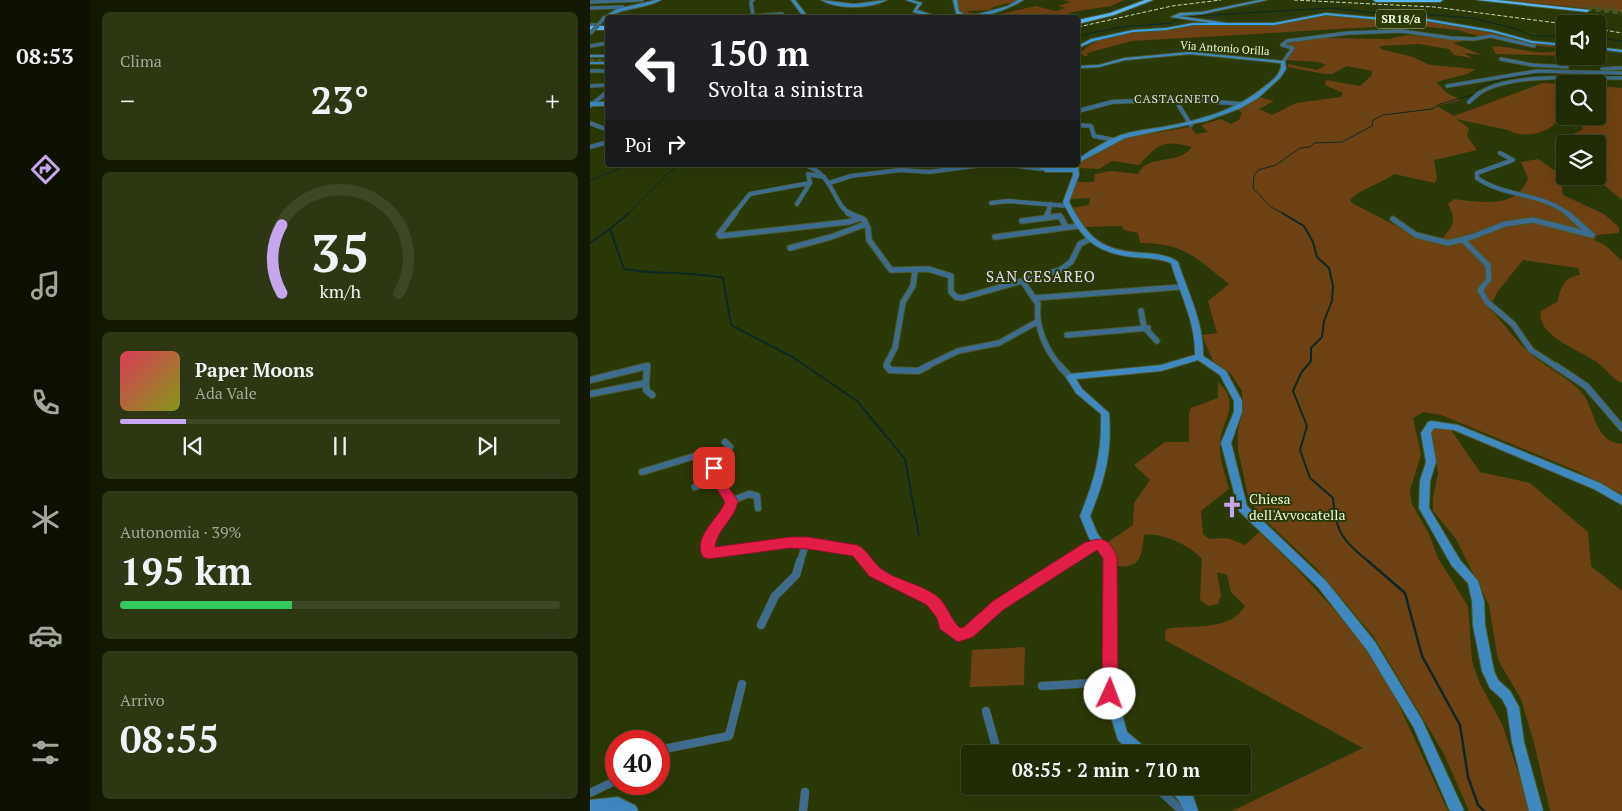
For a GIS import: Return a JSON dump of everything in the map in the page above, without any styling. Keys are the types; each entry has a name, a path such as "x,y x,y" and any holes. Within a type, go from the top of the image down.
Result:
{"highway":[{"path":"1080,20 1144,0"},
{"path":"1080,21 1116,12 1150,0"},
{"path":"1376,0 1440,0"},
{"path":"1393,0 1419,0"},
{"path":"1480,0 1587,9"},
{"path":"1496,0 1503,1"},
{"path":"590,30 605,28"}],"main road":[{"name":"SR18/a","path":"1080,46 1093,40 1133,31 1166,29 1193,24 1274,24 1326,14 1382,19 1421,19 1492,31 1532,42 1556,44"},
{"path":"1606,49 1622,50"}],"street":[{"path":"590,2 642,0"},
{"path":"590,8 650,4 659,0"},
{"path":"753,0 751,2 754,15"},
{"path":"792,0 804,15"},
{"path":"823,0 841,4 867,5 885,0"},
{"path":"908,0 921,4 914,11 929,15"},
{"path":"955,0 957,12 962,15"},
{"path":"979,15 1014,5 1021,0"},
{"path":"1225,24 1173,17 1265,0"},
{"path":"610,15 622,7"},
{"path":"773,15 782,14"},
{"path":"590,30 605,19"},
{"path":"590,30 598,25"},
{"path":"1080,160 1114,140 1129,135 1191,125 1225,114 1253,99 1283,73 1283,62 1293,48 1282,45 1287,40 1348,33 1401,31 1451,38 1474,39 1490,36 1534,46"},
{"path":"590,46 605,44"},
{"name":"Via Antonio Orilla","path":"1080,67 1099,66 1125,59 1190,53 1283,62"},
{"path":"590,56 605,56"},
{"path":"1500,59 1532,65 1622,68"},
{"path":"590,63 605,63"},
{"path":"590,71 605,71"},
{"path":"1447,86 1530,72 1583,71 1622,73"},
{"path":"1583,71 1586,75"},
{"path":"1469,102 1481,91 1508,82 1538,77 1556,77"},
{"path":"1606,77 1622,78"},
{"path":"590,86 605,85"},
{"path":"591,104 605,94"},
{"path":"1080,110 1112,102 1241,104"},
{"path":"1179,103 1191,125"},
{"path":"591,104 605,104"},
{"path":"590,123 605,129"},
{"path":"1080,125 1091,126 1094,136 1114,140"},
{"path":"590,147 605,143"},
{"path":"1393,219 1422,237 1448,243 1463,240 1505,224 1533,220 1592,235 1555,207 1495,187 1477,178 1477,173 1513,160 1500,153"},
{"path":"811,167 817,169 829,183 846,212 861,218 866,224 868,240 891,270 915,271 928,269 950,276 951,292 956,297 962,298 1060,270 1071,262 1080,244 1088,240"},
{"path":"829,183 851,176 901,170 929,172 967,167"},
{"path":"1039,167 1075,167 1076,175 1066,202 1078,226 1088,240 1128,254 1159,255 1174,262 1181,287 1193,315 1200,348 1199,357"},
{"path":"796,204 810,183 808,174 824,177"},
{"path":"810,183 750,194 719,234 720,236 848,222 861,218"},
{"path":"991,203 1008,201 1068,206"},
{"path":"1046,218 1051,204"},
{"path":"1022,221 1060,216 1066,227"},
{"path":"790,248 831,237 866,224"},
{"path":"995,237 1078,226"},
{"path":"1463,240 1488,265 1489,279 1480,290 1487,302 1513,324 1540,357 1586,386 1622,428"},
{"path":"915,271 913,286 903,302 895,348 887,359 886,365 890,370 918,371 958,351 999,343 1037,322"},
{"path":"1023,282 1038,304 1037,322 1052,358 1070,376 1079,391 1105,413 1107,445 1099,484 1085,516 1093,535 1110,557 1110,694 1122,736 1132,745"},
{"path":"1034,298 1181,287"},
{"path":"1141,311 1144,326 1148,328 1153,339 1157,341"},
{"path":"1067,335 1148,328"},
{"path":"1070,376 1161,368 1199,357 1223,373 1238,401 1236,418 1226,442 1244,508 1322,584 1371,646 1418,724 1457,811"},
{"path":"590,380 647,366 646,390 652,395"},
{"path":"590,394 646,383"},
{"path":"1536,811 1518,742 1512,707 1506,695 1494,684 1488,671 1479,625 1478,601 1472,581 1456,563 1424,508 1425,481 1431,462 1426,433 1431,424 1454,427 1597,486 1622,501"},
{"path":"714,468 730,448 725,442"},
{"path":"642,472 705,453 711,458 717,477 731,501 731,505 709,536 708,553 790,542 857,551 874,572 932,601 944,616 945,625 958,635 968,632 998,605 1089,547 1100,544"},
{"path":"695,487 717,477"},
{"path":"731,501 749,494 757,496 758,508"},
{"path":"761,625 775,596 796,575 806,543"},
{"path":"1042,686 1093,683 1103,689 1112,720 1117,719"},
{"path":"670,748 729,736 742,684"},
{"path":"986,711 995,745"},
{"path":"590,793 605,786"},
{"path":"803,811 805,792"},
{"path":"1165,795 1182,811"},
{"path":"1184,795 1187,798 1191,811"},
{"path":"590,807 618,804 631,811"}],"shaded area":[{"path":"957,0 1019,0 1013,4 1008,3 990,8 994,10 967,12 978,14 966,15 960,12"},
{"path":"1064,0 1124,0 1111,6 1072,12 1069,15 995,15 1036,6 1056,11 1065,8 1058,6 1071,2"},
{"path":"1505,0 1622,0 1622,12"},
{"path":"1317,15 1362,17 1381,21 1425,20 1486,31 1534,43 1556,45 1556,48 1539,46 1490,35 1478,36 1458,30 1408,25 1132,41 1087,53 1088,56 1083,56 1081,52 1099,40 1120,34 1203,24 1275,23"},
{"path":"1407,35 1468,40 1453,43 1482,55 1464,53 1472,58 1454,55 1449,49 1419,44 1379,46 1381,49 1413,57 1430,65 1476,69 1467,74 1436,82 1447,93 1461,100 1437,106 1454,116 1543,83 1556,84 1555,124 1550,128 1526,135 1456,119 1469,128 1467,136 1477,150 1434,160 1437,178 1435,183 1394,174 1365,189 1350,200 1352,203 1410,233 1440,242 1448,232 1453,220 1448,204 1454,199 1497,202 1515,195 1523,188 1528,178 1521,162 1538,159 1556,171 1556,185 1563,185 1563,195 1604,214 1619,227 1619,233 1597,235 1594,240 1605,245 1622,261 1622,383 1598,363 1553,336 1545,328 1541,320 1541,311 1557,302 1562,287 1567,280 1580,275 1578,268 1523,260 1498,291 1489,308 1527,351 1577,387 1587,400 1600,431 1613,442 1622,444 1622,494 1577,471 1441,415 1424,412 1413,418 1421,455 1410,490 1412,504 1429,534 1438,558 1468,606 1472,661 1479,682 1502,724 1531,811 1469,811 1444,754 1374,637 1316,568 1264,519 1249,500 1238,450 1238,429 1243,411 1242,391 1232,375 1213,361 1202,335 1217,333 1208,301 1229,284 1189,254 1168,246 1140,243 1138,233 1124,230 1122,226 1081,227 1071,208 1089,205 1090,198 1070,199 1075,182 1094,182 1095,174 1111,171 1138,174 1149,164 1179,156 1186,153 1192,147 1174,143 1162,145 1151,152 1139,165 1112,161 1099,169 1079,168 1080,162 1124,138 1190,127 1196,134 1208,132 1201,125 1221,119 1231,124 1239,120 1242,113 1237,109 1259,97 1274,101 1259,109 1272,115 1296,103 1341,97 1343,93 1325,85 1326,80 1360,86 1372,75 1372,71 1347,66 1332,74 1288,67 1288,64 1317,70 1326,65 1318,62 1286,60 1295,48 1287,44 1289,41 1320,38 1388,39"},
{"path":"1492,47 1537,52 1556,50 1556,56 1496,54"},
{"path":"1606,87 1622,88 1622,200 1604,185 1606,185 1606,135 1571,135 1582,130 1582,125 1606,125"},
{"path":"1218,382 1229,397 1230,404 1220,443 1220,454 1229,489 1201,511 1203,534 1209,539 1227,538 1245,545 1259,532 1292,564 1354,631 1395,697 1448,811 1232,811 1363,748 1165,640 1166,629 1220,623 1230,620 1239,614 1245,606 1231,592 1227,575 1217,572 1221,596 1218,604 1208,606 1200,600 1202,559 1191,549 1175,541 1151,535 1144,535 1141,554 1135,563 1116,566 1108,542 1133,525 1134,503 1150,480 1134,465 1165,442 1189,442 1189,413 1191,408 1218,398"},
{"path":"1435,426 1451,430 1480,472 1530,483 1588,532 1591,566 1622,591 1622,811 1550,811 1534,743 1521,699 1498,660 1489,605 1456,539 1433,511 1433,497 1438,473 1431,436"},
{"path":"1025,647 1024,685 970,687 972,650"}],"waterway":[{"path":"1080,36 1120,27 1172,23 1180,17 1330,8 1385,14 1410,13 1471,18 1513,28 1532,36 1556,36"},
{"path":"1606,39 1622,41"},
{"path":"1284,214 1271,207 1253,188 1254,176 1258,170 1276,165 1300,148 1310,147 1314,143 1342,142 1372,126 1373,120 1383,115 1432,109 1440,104 1476,94 1478,87 1489,83 1523,76 1570,73"},
{"path":"1575,73 1622,76"},
{"path":"590,181 622,167"},
{"path":"629,213 676,167"},
{"path":"610,229 629,213"},
{"path":"1282,213 1304,226 1313,242 1317,257 1329,268 1333,286 1332,301 1324,321 1322,337 1311,348 1311,361 1301,373 1293,391 1307,426 1300,450 1310,478 1333,498 1336,520 1342,535 1369,562"},
{"path":"590,243 610,229"},
{"path":"610,229 624,269 698,274 723,278 731,325 794,358 857,401 905,459 919,536"},
{"path":"1368,561 1405,593 1422,656 1460,725 1468,777 1478,805 1484,811"}],"tunnel":[{"path":"1587,8 1622,12"},
{"path":"590,61 605,61"}],"railway":[{"path":"1080,27 1172,6 1221,0"},
{"path":"1294,0 1434,7 1556,23"},
{"path":"1606,30 1622,33"}],"place":[{"name":"Chiesa dell'Avvocatella","path":"1232,507"}],"district":[{"name":"CASTAGNETO","path":"1177,99"},
{"name":"SAN CESAREO","path":"1041,277"}],"route":[{"path":"714,468 720,483 731,501 731,505 709,536 708,553 790,542 857,551 874,572 932,601 944,616 945,625 958,635 968,632 998,605 1089,547 1100,544 1110,557 1112,642 1110,694"}]}
